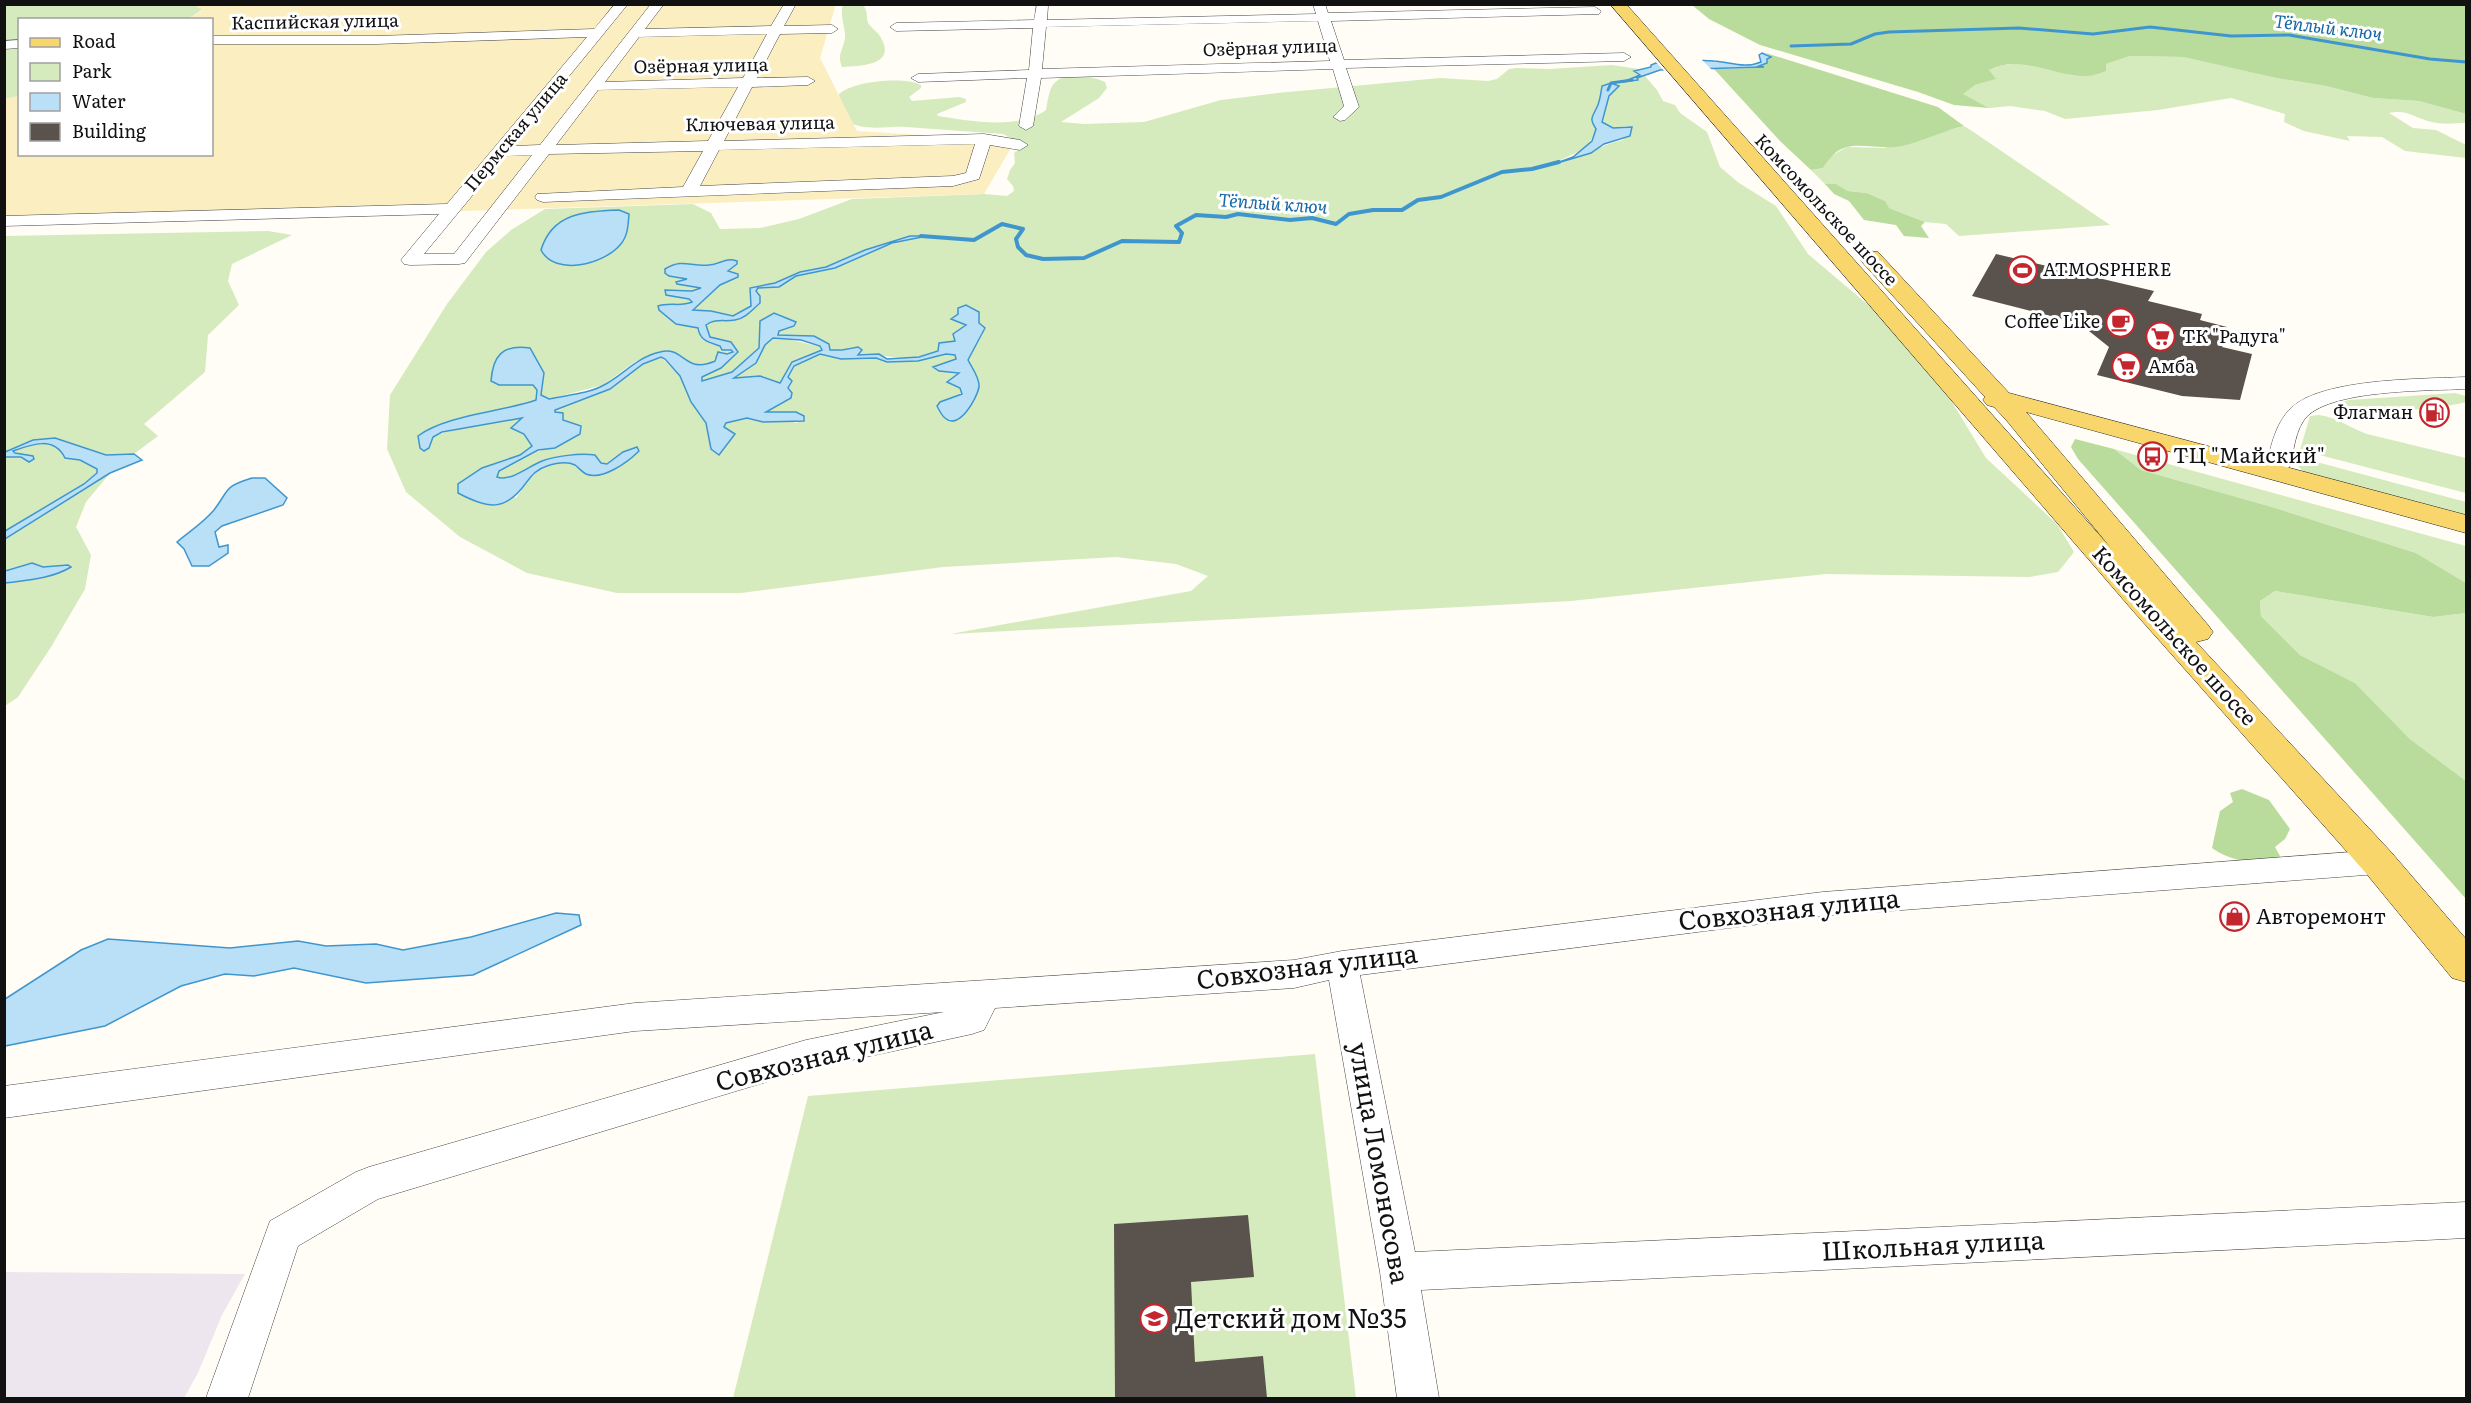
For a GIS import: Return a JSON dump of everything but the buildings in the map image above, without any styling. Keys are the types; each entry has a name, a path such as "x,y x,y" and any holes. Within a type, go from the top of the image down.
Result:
{"main road":[{"name":"Комсомольское шоссе","path":"1617,4 1650,43 1706,89 1776,155"},
{"name":"Комсомольское шоссе","path":"1636,4 1672,43 1706,89 1996,408 2159,603"},
{"name":"Комсомольское шоссе","path":"1860,247 2466,966"},
{"path":"1996,408 2466,524"},
{"path":"2274,478 2466,537"}],"street":[{"name":"Пермская улица","path":"545,150 459,259 410,260 622,4"},
{"path":"545,150 658,4"},
{"path":"689,191 790,4"},
{"path":"1026,126 1035,74 1042,4"},
{"path":"1321,11 1352,107 1340,117"},
{"path":"896,27 1321,11 1590,11"},
{"path":"637,33 832,29"},
{"name":"Каспийская улица","path":"213,40 376,40 599,33"},
{"name":"Озёрная улица","path":"918,78 1624,57"},
{"name":"Озёрная улица","path":"595,86 808,81"},
{"path":"543,197 966,179 974,176 984,140"},
{"name":"Ключевая улица","path":"500,151 715,144 984,140 1020,144"},
{"path":"4,221 452,209"},
{"path":"2274,478 2287,429 2300,411 2317,402 2337,394 2466,383"},
{"name":"Совхозная улица","path":"227,1398 283,1234 369,1184 806,1056 972,1020 985,995 1294,974 1342,964 1823,904 2378,862"},
{"name":"улица Ломоносова","path":"1342,964 1399,1272 1418,1398"},
{"path":"4,1102 635,1017 985,995"},
{"name":"Школьная улица","path":"1399,1272 2466,1221"}],"shaded area":[{"path":"5,1272 245,1274 222,1315 198,1373 184,1398 5,1398"}],"green space":[{"path":"193,4 203,9 190,18 18,18 18,96 5,99 5,5"},
{"path":"843,4 865,7 868,23 880,36 885,47 884,54 874,63 842,67 840,57 845,34"},
{"path":"1692,5 2466,5 2466,114 2419,101 2373,98 2326,86 2276,78 2183,57 2130,56 2106,64 2106,71 2089,76 2025,65 2001,65 1989,70 1996,79 1975,85 1963,94 1989,108 1954,105 1760,45 1709,19"},
{"path":"1766,53 1938,107 1964,126 1902,146 1843,148 1830,158 1823,168 1811,170 1781,142 1714,69 1758,68 1770,56"},
{"path":"2130,56 2183,57 2276,78 2326,86 2373,98 2419,101 2466,114 2466,123 2445,124 2406,113 2389,113 2413,128 2436,130 2466,145 2466,158 2405,151 2382,137 2347,136 2350,141 2304,131 2284,122 2285,114 2231,98 2158,110 2065,119 2045,111 2010,106 1989,108 1962,94 1975,85 1995,79 1989,70 2001,66 2025,64 2088,76 2106,64"},
{"path":"1612,65 1639,69 1635,71 1640,75 1625,81 1645,76 1663,101 1675,105 1680,113 1707,132 1720,167 1739,183 1776,206 1808,254 1919,348 1986,458 2057,524 2074,552 2058,572 2029,577 1826,574 1571,601 950,634 1191,591 1208,576 1176,564 1116,557 943,567 741,593 617,593 527,573 460,537 406,492 387,449 390,395 447,304 486,252 511,230 545,209 693,204 711,213 720,229 760,228 799,219 852,199 984,194 1007,196 1014,191 1007,179 1015,163 1014,153 1022,147 1017,141 1003,134 906,127 871,128 851,123 841,110 839,94 855,86 891,80 913,82 921,85 921,88 909,97 912,101 959,97 966,99 966,102 937,114 938,116 979,122 1008,122 1035,116 1046,110 1049,93 1059,79 1074,76 1091,77 1105,82 1107,88 1099,98 1061,122 1084,124 1144,122 1221,100 1277,93 1440,78 1488,81 1497,79 1509,69","holes":["1602,86 1618,87 1609,96 1602,122 1613,128 1627,126 1623,140 1555,164 1588,144 1596,129 1592,118 1599,102","910,236 918,236 867,252 835,268 796,276 779,287 758,288 748,314 706,325 710,337 730,342 738,352 721,368 702,377 702,381 732,372 759,348 760,321 793,326 779,331 777,335 812,336 818,338 832,350 851,347 857,355 908,358 928,355 938,351 939,343 956,341 967,325 952,320 958,314 983,334 968,360 978,379 945,419 940,402 962,394 959,373 939,371 934,367 956,359 955,355 946,354 918,361 887,362 876,358 841,359 820,354 794,366 788,377 788,388 765,412 796,412 797,423 784,420 763,422 747,418 726,423 724,427 735,435 711,449 706,423 691,402 680,376 661,357 643,364 610,389 555,410 554,412 563,419 556,448 519,459 499,471 497,477 508,477 542,461 561,457 594,455 601,463 607,464 623,452 637,448 597,476 572,464 554,463 532,477 516,498 482,468 520,455 532,446 524,434 523,418 477,425 433,437 454,419 507,410 537,400 537,389 533,385 499,385 544,373 541,395 549,399 603,385 636,361 675,352 690,364 700,365 712,361 720,351 727,354 733,352 703,340 698,328 676,324 662,305 685,305 693,302 689,299 666,295 666,290 692,291 701,288 677,284 682,281 721,275 715,273 700,278 676,263 709,265 723,260 727,271 738,274 738,277 720,285 692,311 711,311 724,316 733,316 751,306 751,288 775,283 800,272 826,267 865,250"]},
{"path":"1964,126 2110,225 1959,236 1946,224 1925,222 1889,208 1866,193 1848,191 1836,184 1825,184 1811,170 1823,168 1831,156 1847,147 1884,148"},
{"path":"1825,184 1836,184 1848,191 1866,193 1885,201 1889,208 1925,222 1921,226 1929,238 1904,236 1896,225 1864,220 1849,201 1834,194"},
{"path":"268,231 292,235 232,264 228,281 239,305 208,335 205,372 144,424 158,436 134,454 118,456 106,455 55,438 5,452 4,236"},
{"path":"773,338 820,346 822,350 792,362 780,383 760,376 733,378 756,363 765,345"},
{"path":"2455,393 2466,396 2466,402 2422,409 2383,410 2352,408 2342,404 2349,400"},
{"path":"2319,415 2338,420 2367,434 2466,458 2466,493 2300,450 2310,416"},
{"path":"2075,439 2114,449 2141,470 2272,507 2416,553 2466,583 2466,613 2433,617 2275,591 2260,601 2261,616 2300,655 2355,683 2410,739 2466,781 2466,899 2078,459 2071,447"},
{"path":"36,443 54,446 65,458 80,460 97,470 97,473 84,484 5,531 5,457 21,457 29,461 33,456 13,451"},
{"path":"2114,449 2466,546 2466,583 2416,553 2272,507 2141,470"},
{"path":"2298,457 2466,502 2466,521 2326,483 2307,475 2297,465"},
{"path":"110,473 86,502 76,527 91,555 85,589 18,697 5,706 5,583 37,579 68,565 43,567 32,563 5,571 5,539"},
{"path":"2275,591 2433,617 2466,613 2466,781 2410,739 2355,683 2300,655 2261,616 2260,601"},
{"path":"2242,789 2269,800 2290,829 2285,839 2275,847 2280,856 2275,863 2242,861 2212,848 2220,811 2233,802 2230,793"},
{"path":"1315,1054 1356,1398 733,1398 808,1096"}],"sand":[{"path":"836,4 820,58 857,131 1015,141 984,194 5,226 4,99 18,96 18,156 213,156 213,18 190,18 203,10 193,5"}],"water":[{"path":"1762,53 1771,57 1767,59 1767,63 1759,66 1764,67 1660,70 1637,78 1638,80 1623,82 1640,75 1634,71 1651,67 1656,63 1707,61 1749,65 1761,62 1759,55"},
{"path":"1611,83 1619,86 1609,96 1602,122 1613,128 1632,127 1630,136 1604,144 1591,153 1554,164 1573,157 1592,141 1596,129 1592,118 1599,102 1602,86"},
{"path":"619,210 629,214 626,234 623,242 603,258 580,265 568,265 548,258 541,250 553,228 571,216 594,211"},
{"path":"910,236 927,236 892,243 835,268 796,276 779,287 758,288 756,291 760,296 760,303 746,316 706,325 710,337 731,342 738,352 721,368 702,377 702,381 732,372 759,348 760,321 774,313 796,322 794,326 779,331 778,335 814,336 829,344 830,350 858,347 862,350 858,355 879,354 887,359 919,357 938,351 939,343 955,341 953,334 966,325 951,319 958,314 958,308 966,305 979,312 979,323 985,328 968,360 978,380 978,392 966,412 956,420 950,421 945,418 937,406 940,402 962,394 960,388 947,382 959,373 939,371 933,367 956,359 955,355 946,354 918,361 887,362 876,358 841,359 820,354 794,366 788,377 792,381 788,388 792,393 791,398 766,412 796,412 804,416 804,421 763,422 747,418 726,423 724,427 735,434 719,455 711,449 706,423 691,402 680,376 661,357 643,364 610,389 555,410 555,412 563,413 563,420 581,426 580,434 555,448 538,450 499,471 497,477 508,477 542,461 568,455 595,455 601,463 607,464 623,452 637,447 639,451 622,465 607,473 592,475 586,474 572,464 550,465 535,473 511,499 495,505 487,505 458,493 458,484 482,468 520,455 532,446 524,434 511,428 522,418 442,432 433,437 429,448 424,451 420,448 418,436 443,423 536,400 537,390 533,385 499,385 491,381 497,359 506,350 512,348 530,348 544,373 541,395 549,399 598,388 652,354 674,352 697,365 715,361 718,352 727,354 733,352 722,350 720,346 706,340 701,336 698,328 676,324 659,310 658,306 662,305 692,302 689,299 666,295 665,290 692,291 701,288 677,284 676,282 687,279 669,276 665,273 665,269 671,266 682,263 709,265 726,260 737,261 737,264 728,271 738,274 738,277 720,285 693,310 733,316 751,306 750,288 775,283 800,272 826,267 865,250","holes":["773,338 801,340 820,346 822,350 792,362 780,383 760,376 734,378 756,363 765,345"]},
{"path":"55,438 106,455 134,454 142,460 110,473 5,539 5,531 84,484 97,473 97,469 80,460 65,458 60,451 49,444 35,444 13,451 33,456 34,459 29,462 21,457 5,457 5,452 33,440"},
{"path":"252,478 265,478 287,498 283,505 222,526 215,532 219,547 228,545 228,553 209,566 192,566 184,549 177,542 214,510 231,487"},
{"path":"32,563 43,567 68,565 71,567 47,577 5,583 5,571"},
{"path":"556,913 579,915 581,925 473,975 366,983 294,968 254,976 225,974 181,986 105,1026 5,1046 5,999 81,950 108,939 230,948 298,941 326,946 376,944 403,950 471,937"}],"pier":[{"path":"1701,59 1714,72 1666,73 1655,61"}],"waterway":[{"name":"Тёплый ключ","path":"1791,46 1851,44 1875,34 1889,32 2019,28 2093,34 2150,27 2231,36 2289,35 2430,59 2466,62"},
{"name":"Тёплый ключ","path":"1608,90 1611,83 1632,80"},
{"name":"Тёплый ключ","path":"921,236 974,240 1002,224 1023,229 1016,239 1018,247 1026,255 1043,259 1084,258 1122,241 1179,242 1182,233 1176,226 1196,215 1226,217 1238,214 1290,220 1312,218 1336,224 1349,214 1373,210 1402,210 1418,200 1441,197 1502,172 1532,169 1559,162 1554,163"}],"place":[{"name":"ATMOSPHERE","path":"2022,270"},
{"name":"Coffee Like","path":"2121,322"},
{"name":"ТК \"Радуга\"","path":"2161,337"},
{"name":"Амба","path":"2127,367"},
{"name":"Флагман","path":"2434,413"},
{"name":"ТЦ \"Майский\"","path":"2152,456"},
{"name":"Авторемонт","path":"2235,917"},
{"name":"Детский дом №35","path":"1154,1319"}]}
